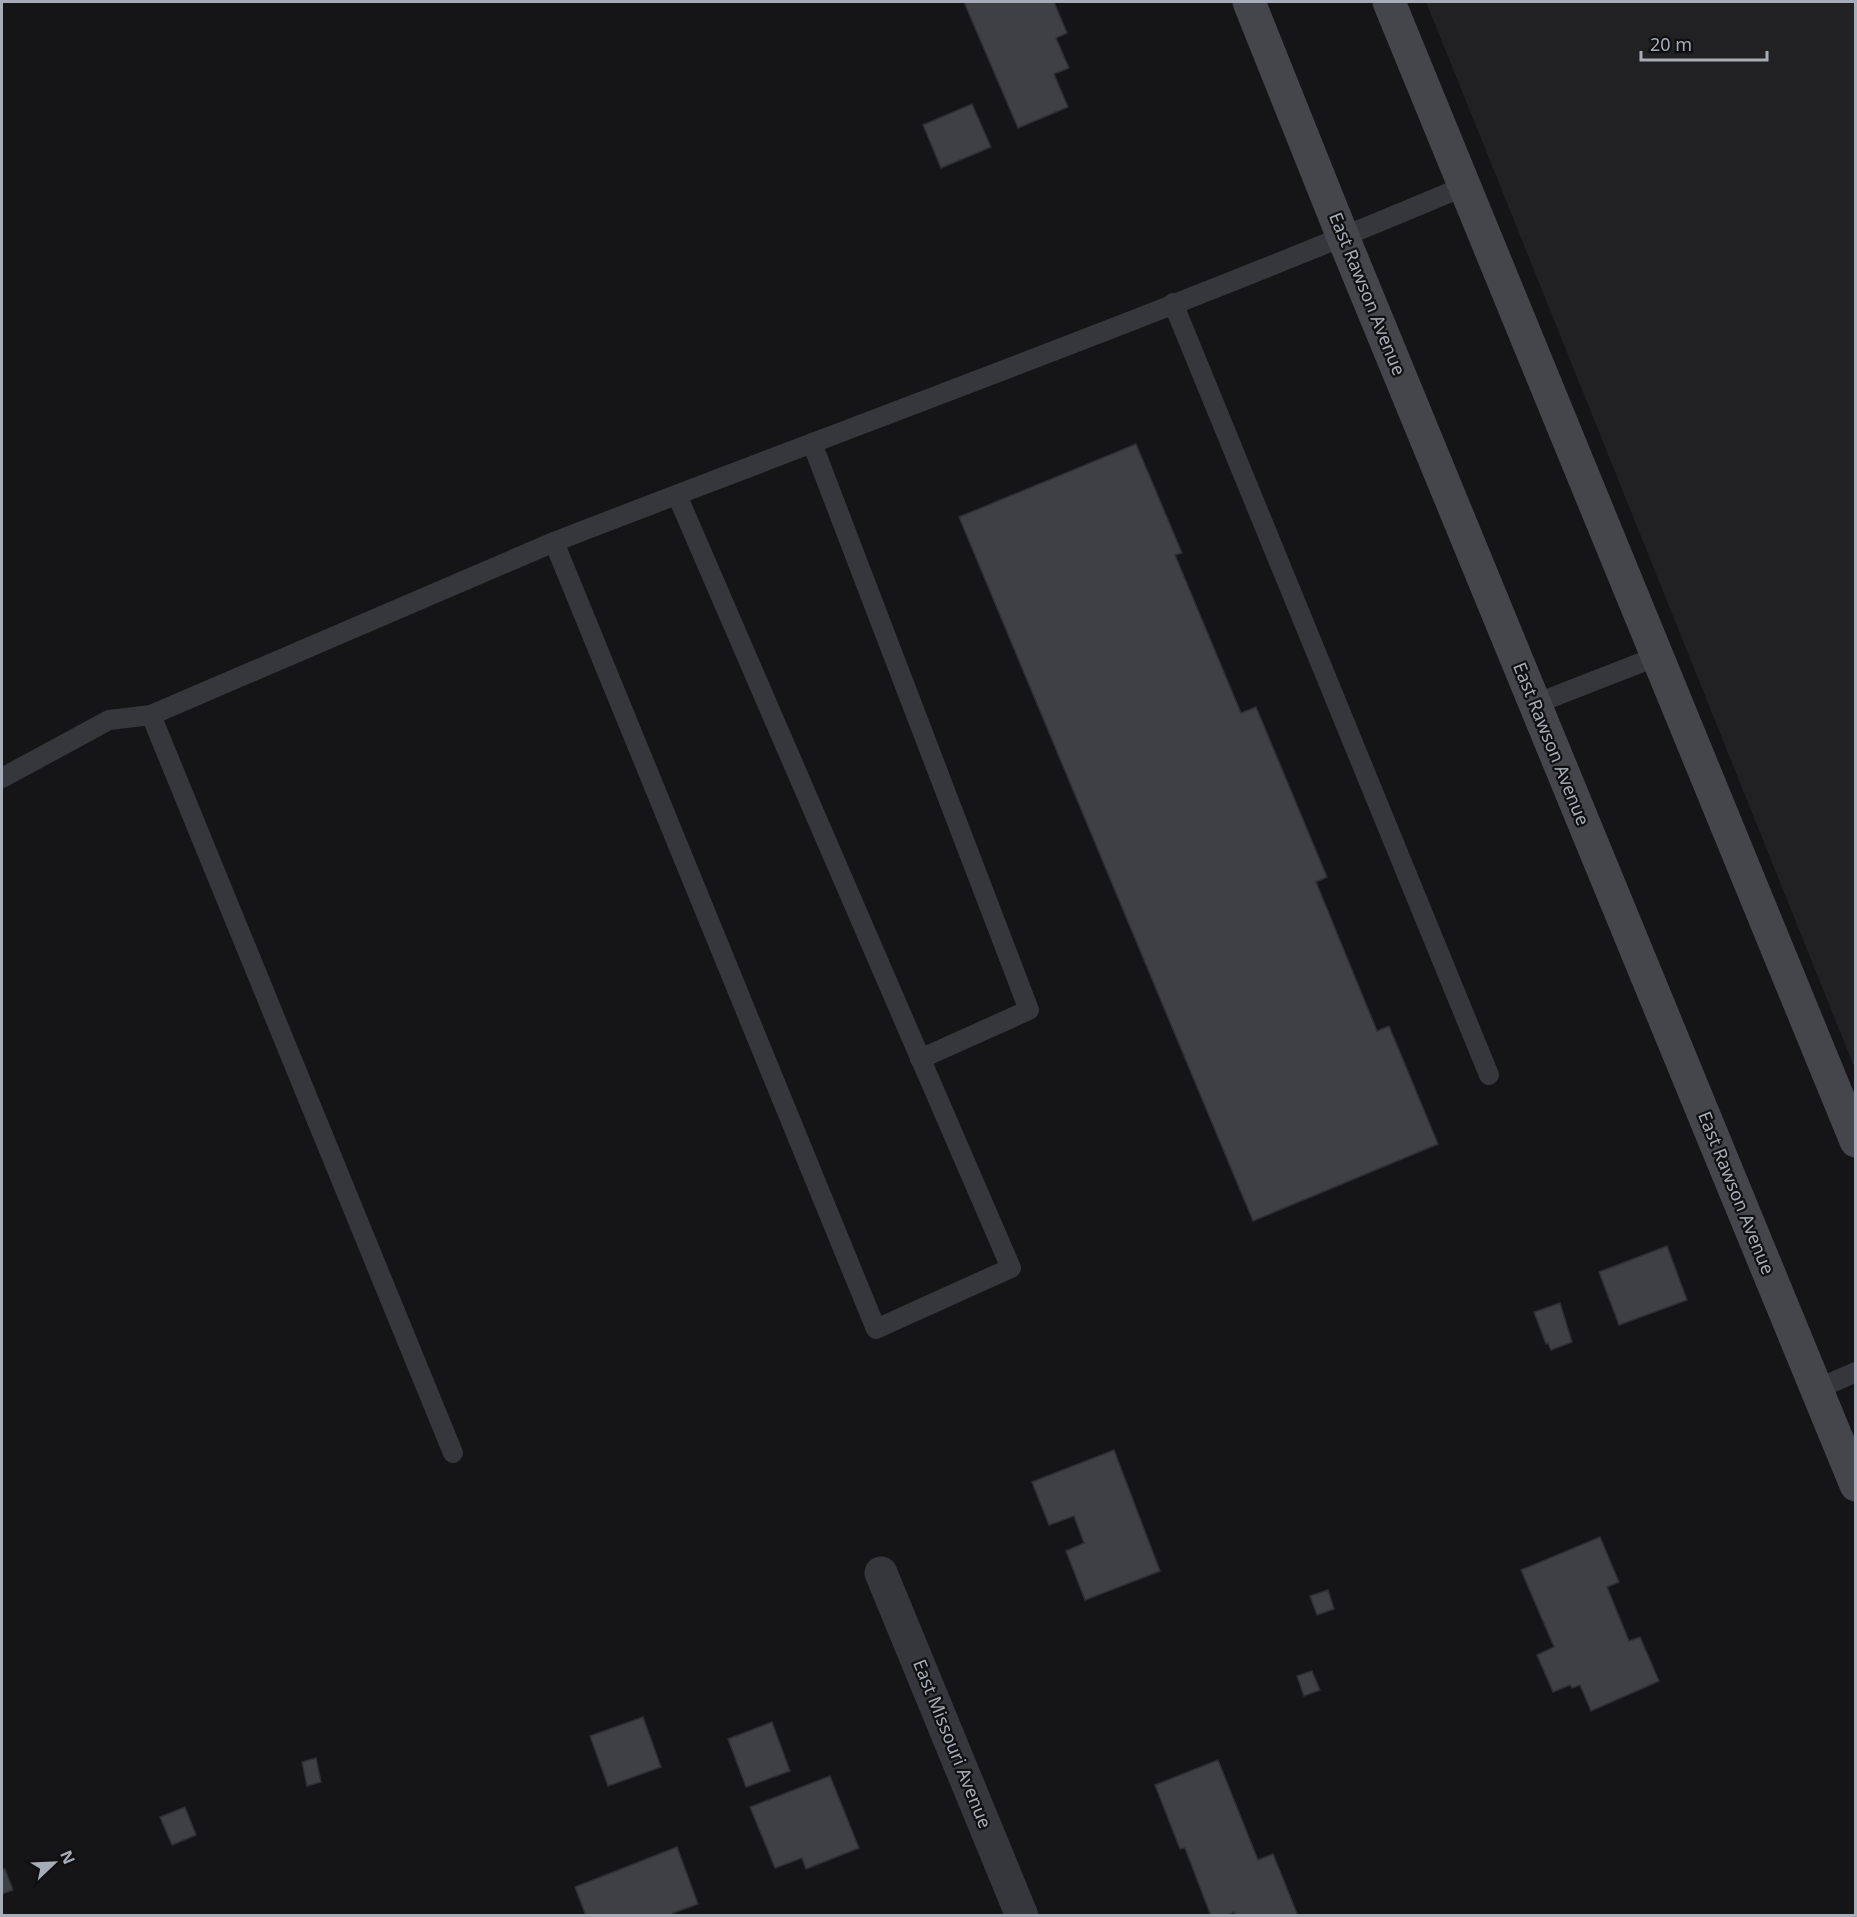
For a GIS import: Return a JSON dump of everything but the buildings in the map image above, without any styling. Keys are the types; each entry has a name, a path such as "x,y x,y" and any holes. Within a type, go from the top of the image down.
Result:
{"main road":[{"name":"East Rawson Avenue","path":"1249,2 1343,237 1856,1485"},
{"path":"1389,2 1856,1141"}],"street":[{"name":"East Missouri Avenue","path":"881,1573 1022,1916"}],"lane":[{"path":"2,778 109,720 151,715 554,542 1343,237 1465,186"},
{"path":"1173,303 1489,1075"},
{"path":"812,443 1029,1010 920,1059"},
{"path":"554,542 876,1329 1011,1268 677,495"},
{"path":"1535,704 1658,656"},
{"path":"151,715 453,1454"},
{"path":"1817,1389 1856,1372"}],"shaded area":[{"path":"1426,2 1855,2 1855,1069 1495,173"}]}
